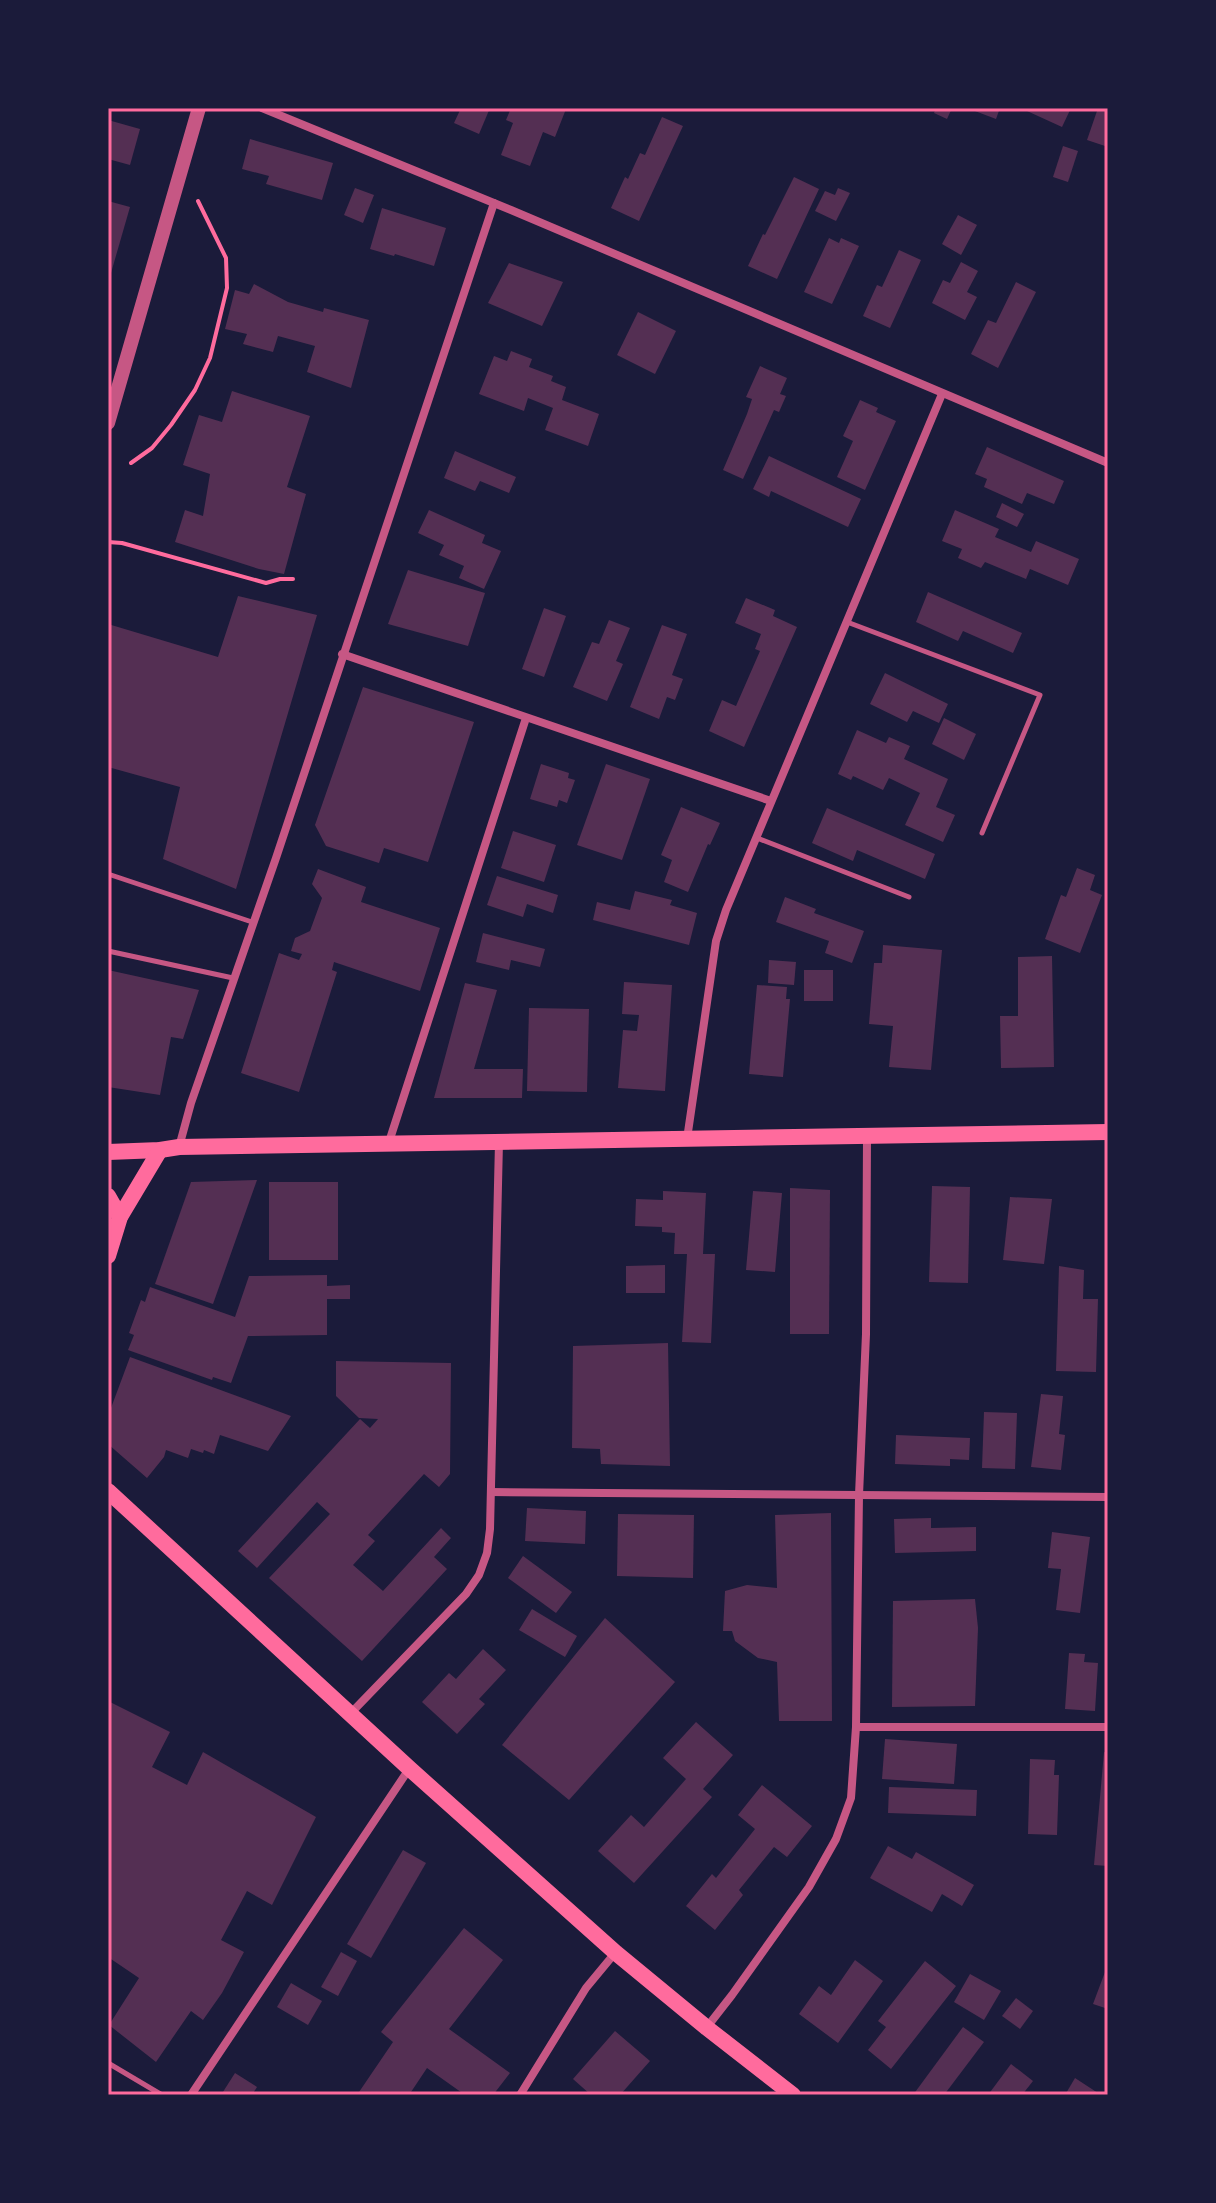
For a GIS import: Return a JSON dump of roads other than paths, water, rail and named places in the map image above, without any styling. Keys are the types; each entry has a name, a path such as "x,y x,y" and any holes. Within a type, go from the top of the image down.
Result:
{"main road":[{"path":"108,1152 179,1147 389,1142 867,1138 1108,1132"},
{"path":"108,1256 120,1217 160,1150"},
{"path":"108,1196 120,1217"},
{"path":"108,1491 410,1769 616,1953 793,2095"}],"street":[{"path":"108,423 199,108"},
{"path":"262,108 1108,463"},
{"path":"179,1147 191,1103 401,487 494,203"},
{"path":"687,1139 716,941 726,910 942,394"},
{"path":"342,654 771,801"},
{"path":"389,1142 526,718"},
{"path":"707,2028 809,1887 836,1839 851,1798 856,1727 859,1495 866,1334 867,1138"},
{"path":"350,1714 466,1594 479,1575 487,1553 499,1142"},
{"path":"491,1492 1108,1497"},
{"path":"856,1727 1108,1727"},
{"path":"191,2095 410,1769"},
{"path":"520,2095 586,1988 616,1953"}],"lane":[{"path":"846,621 1040,695 982,833"},
{"path":"756,837 909,897"},
{"path":"108,874 252,922"},
{"path":"108,951 233,978"},
{"path":"108,2063 162,2095"}]}
